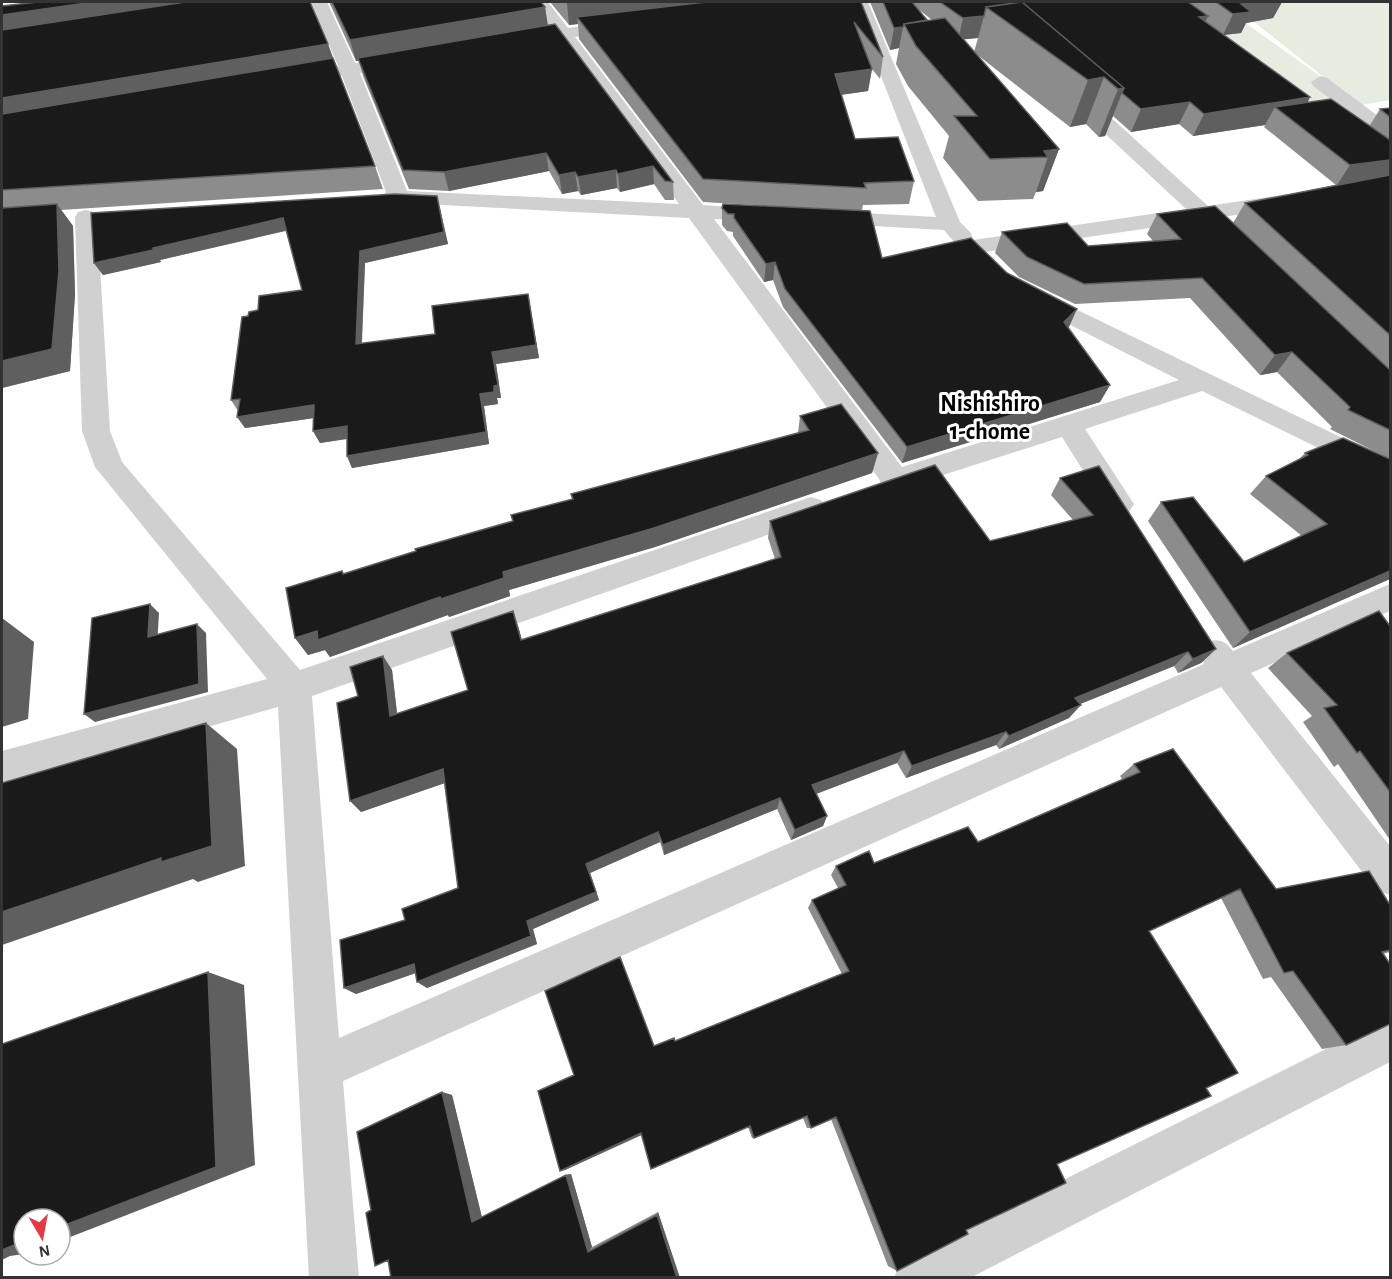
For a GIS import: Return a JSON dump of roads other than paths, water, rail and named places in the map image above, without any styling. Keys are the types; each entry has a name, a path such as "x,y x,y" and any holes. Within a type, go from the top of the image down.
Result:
{"street":[{"path":"319,2 349,70 399,197"},
{"path":"540,2 895,479"},
{"path":"860,2 893,57 950,224 1002,277 1390,473"},
{"path":"503,43 645,22"},
{"path":"280,82 420,57"},
{"path":"1058,78 1206,213 1251,258"},
{"path":"1320,82 1390,134"},
{"path":"376,198 399,197 788,216"},
{"path":"972,247 1310,198"},
{"path":"87,217 96,432 110,468 294,687 334,1278"},
{"path":"811,218 950,224"},
{"path":"2,768 294,687 895,479 1205,381"},
{"path":"1068,424 1138,532"},
{"path":"320,1069 1390,597"},
{"path":"1201,631 1226,670 1390,876"},
{"path":"918,1278 1390,1039"}],"district":[{"name":"Nishishiro 1-chome","path":"990,417"}]}
